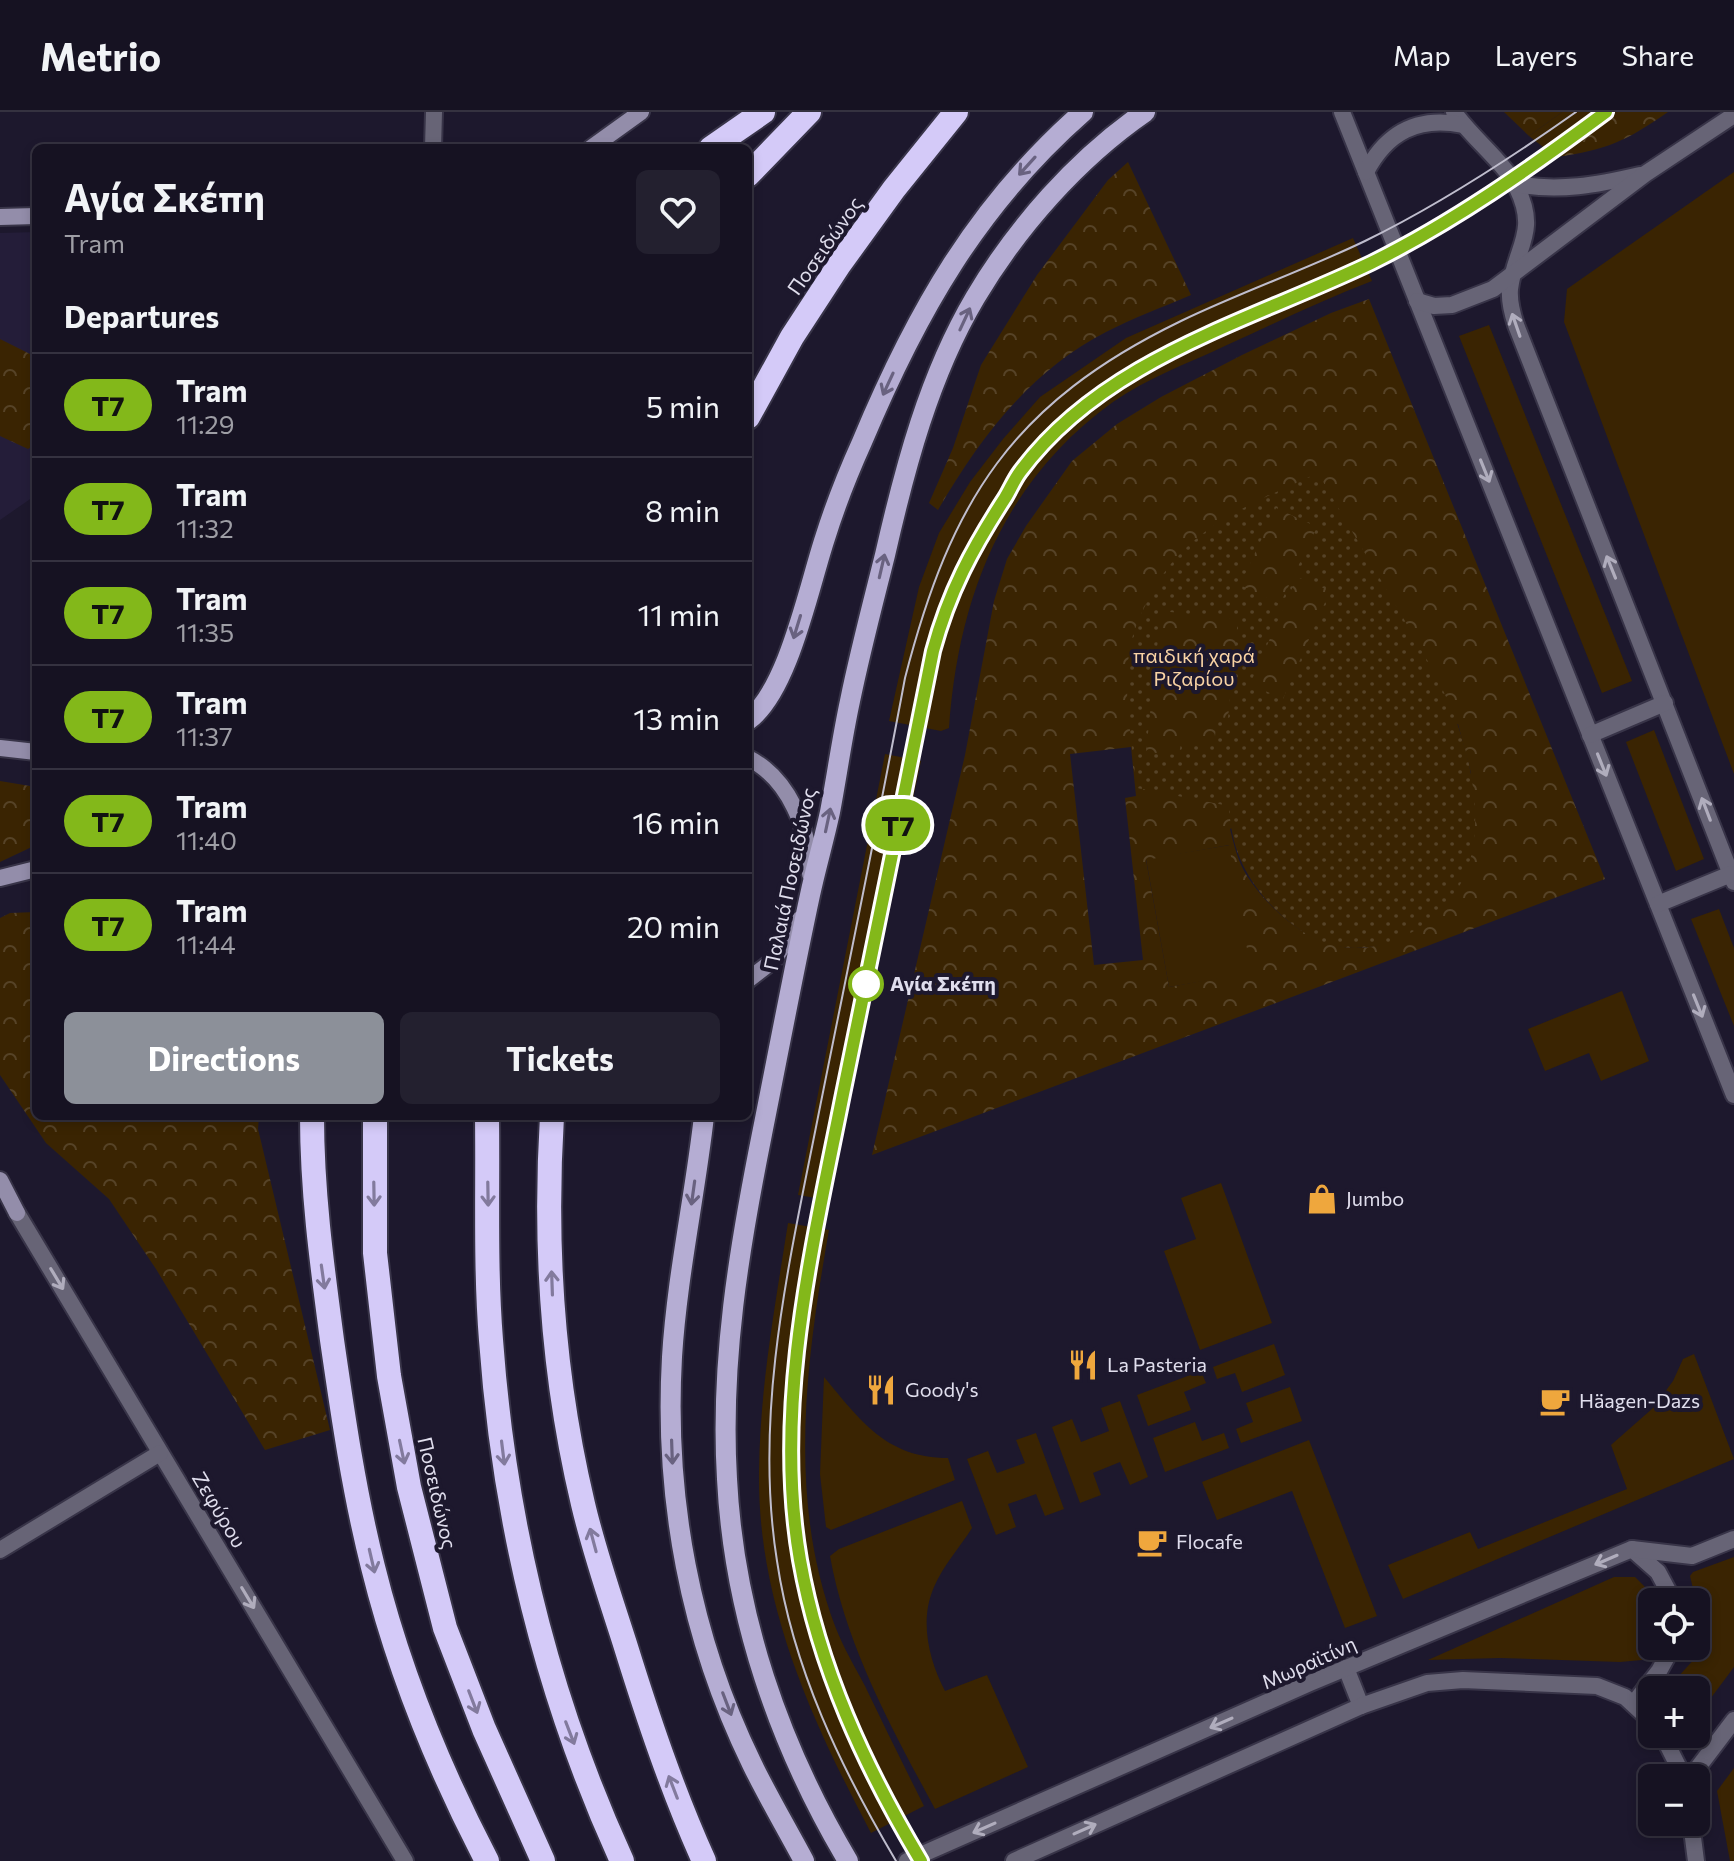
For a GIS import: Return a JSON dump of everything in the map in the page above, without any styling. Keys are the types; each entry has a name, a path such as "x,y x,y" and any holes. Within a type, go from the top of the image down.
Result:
{"highway":[{"path":"717,144 763,112"},
{"path":"752,171 809,112"},
{"name":"Ποσειδώνος","path":"752,410 792,337 839,265 894,189 956,112"},
{"path":"312,1120 312,1170 321,1262 342,1412 373,1568 421,1714 459,1807 487,1861"},
{"name":"Ποσειδώνος","path":"375,1120 375,1253 389,1376 409,1487 445,1628 484,1729 543,1861"},
{"path":"487,1120 490,1337 504,1465 536,1623 560,1706 622,1861"},
{"path":"552,1120 550,1222 553,1311 564,1404 583,1502 601,1572 650,1726 704,1861"}],"main road":[{"path":"752,716 766,704 781,678 826,535 862,441 943,276 991,206 1049,142 1083,112"},
{"name":"Παλαιά Ποσειδώνος","path":"848,1861 789,1747 762,1670 741,1592 732,1538 726,1457 726,1375 737,1266 810,896 830,814 850,700 914,442 940,372 975,299 1021,231 1076,168 1145,112"},
{"path":"703,1120 678,1295 673,1354 670,1413 679,1533 693,1601 728,1710 752,1764 804,1861"}],"street":[{"path":"433,144 434,112"},
{"path":"597,144 641,112"},
{"path":"1342,112 1734,1095"},
{"path":"1417,301 1434,306 1452,305 1493,289 1645,174 1734,115"},
{"path":"1366,172 1377,152 1405,130 1424,123 1458,119 1515,184 1527,218 1526,235 1513,275 1510,301 1516,325 1733,878 1658,904"},
{"path":"1515,184 1562,189 1594,186 1645,174"},
{"path":"0,217 32,216"},
{"path":"1590,735 1665,703"},
{"path":"0,748 32,752"},
{"path":"752,762 780,787 800,820 810,861 810,896 797,927 774,960 752,977"},
{"path":"0,878 32,870"},
{"name":"Ζεφύρου","path":"0,1180 405,1861"},
{"path":"0,1550 160,1453"},
{"name":"Μωραϊτίνη","path":"907,1861 1346,1668 1632,1549 1692,1556 1734,1539"},
{"path":"1632,1549 1658,1572 1667,1588"},
{"path":"1634,1703 1665,1660"},
{"path":"1346,1668 1361,1706"},
{"path":"1014,1861 1361,1706 1427,1683 1463,1680 1597,1686 1612,1691 1638,1707"},
{"path":"1701,1764 1734,1720"},
{"path":"1693,1836 1696,1861"}],"shaded area":[{"path":"32,232 32,498 0,520 0,233"}],"green space":[{"path":"1504,112 1562,112 1529,136"},
{"path":"1562,112 1618,112 1556,157 1529,136"},
{"path":"1618,112 1668,112 1615,143 1556,157"},
{"path":"1128,162 1191,295 1106,332 1054,366 1031,386 990,432 938,510 929,503 953,448 981,365 1037,275 1108,180"},
{"path":"1734,172 1734,774 1564,322 1567,289"},
{"path":"1353,238 1372,281 1154,378 1113,402 1075,433 1042,468 1015,506 993,546 963,633 949,728 941,731 889,721 919,587 939,533 970,482 1040,397 1126,338"},
{"name":"παιδική χαρά Ριζαρίου","path":"1369,299 1605,879 872,1155 965,755 994,601 1007,559 1026,526 1072,461 1117,424 1161,397 1331,313","holes":["1458,724 1471,773 1412,931 1373,946 1342,947 1310,935 1268,903 1244,871 1230,829","1131,747 1136,796 1125,798 1143,960 1094,965 1070,754","1229,845 1251,972 1169,987 1146,860"]},
{"path":"1489,325 1632,681 1602,693 1459,336"},
{"path":"0,339 32,355 32,446 28,449 0,436"},
{"path":"1318,473 1437,678 1459,728 1471,775 1475,808 1474,840 1467,870 1458,888 1431,919 1396,940 1376,946 1356,948 1326,943 1300,930 1277,911 1252,882 1240,859 1232,834 1229,806 1137,788 1127,670 1132,641 1147,602 1179,555 1198,537 1243,508","holes":["1276,508 1317,527 1280,604 1240,585","1297,577 1330,591 1283,699 1250,684","1161,611 1238,619 1228,718 1217,717 1214,746 1181,743 1179,755 1146,752"]},
{"path":"1654,730 1704,859 1676,871 1626,742"},
{"path":"885,754 921,761 828,1200 798,1195"},
{"path":"0,781 32,786 32,847 0,862"},
{"path":"1230,845 1252,973 1169,987 1146,859"},
{"path":"1719,909 1734,948 1734,1026 1691,919"},
{"path":"32,912 32,1120 259,1120 258,1129 330,1430 265,1450 156,1269 109,1199 46,1143 0,1075 0,918 10,913"},
{"path":"1622,991 1649,1061 1601,1081 1589,1053 1545,1071 1528,1029"},
{"path":"1221,1183 1272,1323 1200,1350 1164,1251 1196,1239 1181,1198"},
{"path":"788,1223 829,1230 813,1329 805,1429 811,1529 820,1578 842,1642 924,1806 871,1833 809,1703 778,1613 767,1567 759,1471 762,1408"},
{"path":"1274,1344 1285,1375 1242,1392 1235,1373 1217,1379 1213,1367"},
{"path":"1694,1354 1734,1459 1403,1599 1388,1565 1470,1532 1478,1549 1627,1489 1611,1445 1653,1408 1673,1381 1683,1359"},
{"path":"1201,1371 1206,1383 1184,1392 1191,1410 1148,1426 1137,1395"},
{"path":"824,1377 863,1422 891,1444 926,1456 948,1458 955,1480 831,1530 826,1527 820,1474"},
{"path":"1290,1387 1302,1421 1241,1443 1236,1429 1253,1422 1246,1403"},
{"path":"1120,1401 1148,1477 1130,1485 1120,1462 1093,1473 1101,1495 1080,1503 1052,1427 1072,1419 1081,1442 1109,1431 1101,1408"},
{"path":"1195,1422 1202,1441 1224,1433 1229,1448 1165,1472 1153,1438"},
{"path":"1036,1433 1064,1509 1045,1516 1036,1494 1008,1504 1016,1527 996,1535 967,1459 988,1451 997,1473 1025,1463 1016,1440"},
{"path":"1309,1440 1377,1616 1345,1628 1292,1491 1217,1520 1202,1482"},
{"path":"962,1501 972,1528 934,1587 927,1613 928,1640 934,1666 945,1691 987,1675 1028,1767 935,1809 887,1718 859,1655 837,1589 830,1556 839,1549"},
{"path":"1734,1557 1734,1667 1710,1699 1710,1676 1679,1676 1693,1660 1710,1660 1710,1588 1693,1588 1690,1576 1693,1572"},
{"path":"1614,1577 1635,1577 1646,1588 1638,1588 1638,1660 1642,1660 1620,1662 1500,1658 1428,1660"},
{"path":"1734,1768 1734,1861 1730,1861 1717,1791"}],"tram line":[{"path":"896,1861 838,1754 807,1679 795,1640 777,1561 769,1448 778,1335 797,1223 905,678 923,615 944,559 968,508 997,464 1032,423 1073,386 1123,353 1181,321 1393,227 1499,164 1576,112"},
{"path":"921,1861 863,1753 819,1639 800,1560 793,1502 791,1445 794,1387 808,1271 933,651 946,609 972,553 1018,475 1054,433 1093,400 1181,347 1402,247 1492,193 1606,112"},
{"name":"Τ7","path":"921,1861 859,1746 823,1652 809,1605 800,1558 793,1507 791,1458 797,1357 819,1215 933,651 950,597 974,545 1019,473 1058,429 1104,392 1185,345 1396,249 1538,162 1606,112"}],"place":[{"name":"Αγία Σκέπη","path":"866,984"},
{"name":"Jumbo","path":"1322,1199"},
{"name":"La Pasteria","path":"1083,1365"},
{"name":"Goody's","path":"881,1390"},
{"name":"Häagen-Dazs","path":"1555,1401"},
{"name":"Flocafe","path":"1152,1542"}]}
